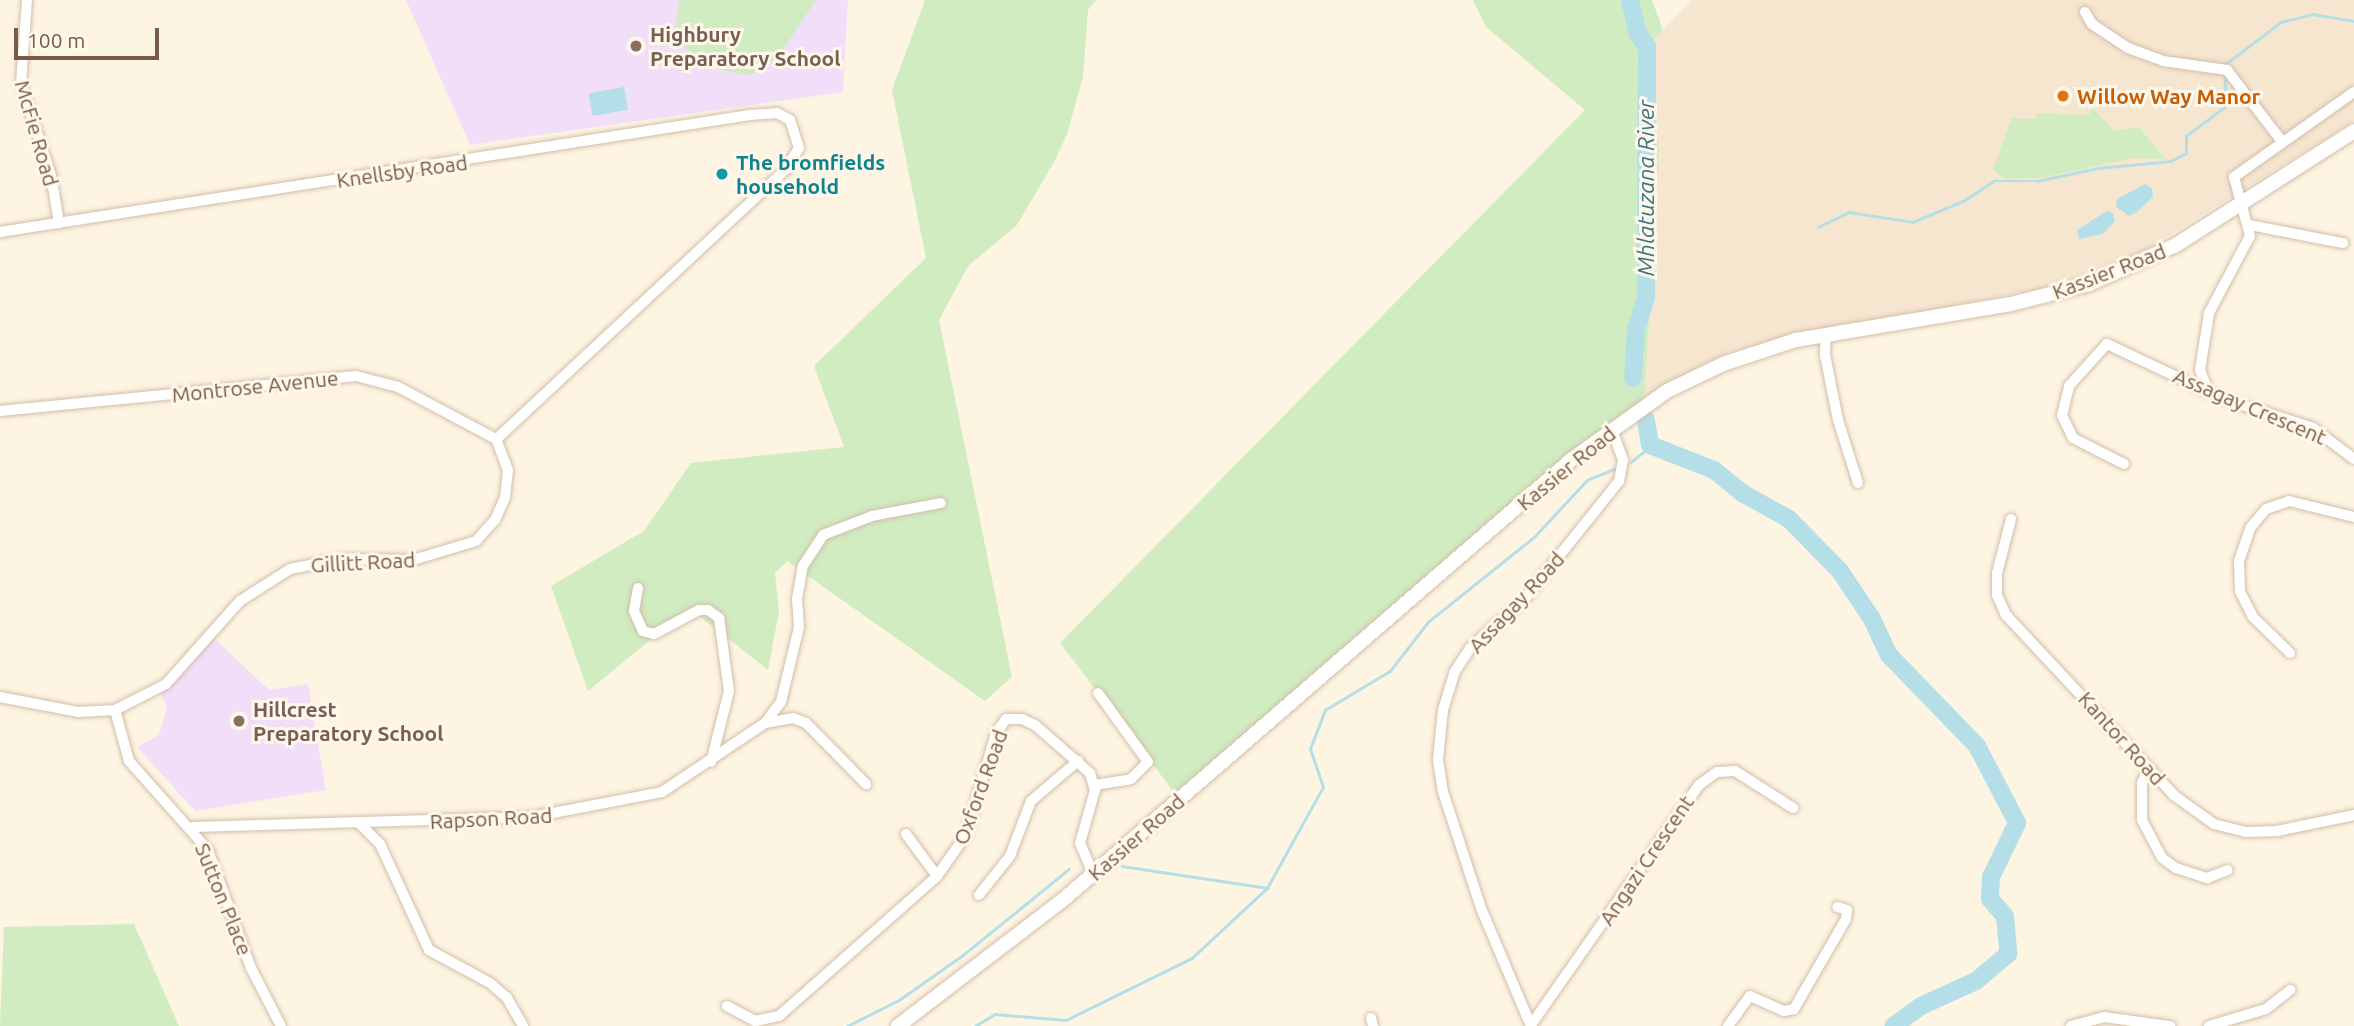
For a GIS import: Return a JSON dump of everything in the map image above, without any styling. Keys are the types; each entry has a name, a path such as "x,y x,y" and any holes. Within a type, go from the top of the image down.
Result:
{"main road":[{"name":"Kassier Road","path":"898,1026 997,954 1612,429 1667,391 1723,365 1826,333 2011,303 2089,284 2176,245 2354,131"}],"street":[{"name":"McFie Road","path":"27,0 21,84 51,175 59,223"},
{"path":"2085,12 2092,24 2128,48 2163,61 2212,66 2227,71 2281,140"},
{"path":"2208,388 2200,370 2207,321 2243,253 2250,225 2240,205 2234,177 2281,140 2354,92"},
{"name":"Knellsby Road","path":"0,232 750,115 782,114 796,129 799,148 786,169 496,439"},
{"path":"2250,225 2343,243"},
{"path":"1826,333 1825,355 1838,420 1858,483"},
{"name":"Assagay Crescent","path":"2124,464 2073,438 2062,415 2069,386 2103,345 2114,345 2237,404 2313,428 2354,459"},
{"name":"Montrose Avenue","path":"0,411 356,376 398,387 496,439"},
{"name":"Assagay Road","path":"1531,1026 1481,908 1443,792 1438,760 1443,710 1454,673 1470,648 1523,601 1619,481 1623,460 1612,429"},
{"name":"Gillitt Road","path":"0,697 78,712 115,710 166,684 240,601 290,569 341,559 413,560 476,541 502,509 507,485 508,470 496,439"},
{"path":"2290,653 2253,617 2240,591 2239,561 2251,527 2266,509 2289,501 2354,517"},
{"name":"Rapson Road","path":"193,827 555,815 662,792 765,723 781,702 791,671 799,627 797,599 803,566 823,535 872,516 941,503"},
{"name":"Kantor Road","path":"2011,519 1997,573 2002,608 2190,809 2225,828 2277,831 2354,815"},
{"path":"638,588 634,611 643,631 653,634 699,610 708,610 719,618 729,691 710,762"},
{"path":"1093,874 1081,851 1080,836 1095,785 1131,779 1148,762 1098,693"},
{"name":"Sutton Place","path":"115,710 129,761 193,827 208,850 251,968 281,1026"},
{"path":"765,723 793,718 806,723 866,784"},
{"name":"Oxford Road","path":"727,1006 755,1021 779,1016 937,876 966,835 1002,722 1012,718 1029,721 1078,761 1095,785"},
{"path":"979,895 1010,856 1031,801 1078,761"},
{"path":"2149,768 2142,783 2142,820 2162,858 2176,869 2207,878 2228,870"},
{"name":"Angazi Crescent","path":"1531,1026 1699,785 1717,772 1735,771 1793,808"},
{"path":"359,823 380,844 429,950 490,983 507,998 523,1026"},
{"path":"906,834 937,876"},
{"path":"1728,1026 1751,996 1784,1011 1794,1009 1846,919 1847,910 1837,907"},
{"path":"2209,1026 2266,1009 2290,990"},
{"path":"2071,1026 2104,1017 2170,1026"}],"shaded area":[{"name":"Highbury Preparatory School","path":"406,0 848,0 843,92 470,145"},
{"path":"1692,0 2354,0 2354,121 2144,251 2052,286 1733,350 1644,406 1659,150 1647,46"},
{"name":"Hillcrest Preparatory School","path":"213,637 269,690 308,684 326,790 195,811 137,747 159,735 167,707 160,692"}],"green space":[{"path":"680,0 816,0 778,57 751,75 721,70 685,48 675,27"},
{"path":"925,0 1096,0 1088,10 1083,77 1067,134 1054,162 1017,225 968,266 939,320 1012,677 985,701 787,561 775,573 779,611 768,670 689,608 588,691 551,586 644,531 691,463 844,447 814,366 926,258 892,90"},
{"path":"1473,0 1652,0 1663,30 1647,46 1659,150 1644,406 1180,800 1060,643 1585,110 1486,27"},
{"path":"2092,107 2115,131 2139,127 2165,159 2133,158 2040,178 2004,179 1993,169 2012,118 2036,119 2037,113 2089,115"},
{"path":"134,924 179,1026 0,1026 4,927"}],"water":[{"path":"624,87 628,110 593,116 589,93"},
{"path":"2145,184 2152,188 2153,197 2137,212 2129,216 2116,207 2117,199"},
{"path":"2107,211 2113,213 2115,221 2103,234 2079,239 2077,230"}],"waterway":[{"name":"Mhlatuzana River","path":"1630,0 1638,34 1647,46 1646,297 1636,329 1633,378"},
{"path":"2224,65 2281,22 2313,14 2354,21"},
{"path":"1818,227 1849,212 1913,222 1963,201 1994,181 2037,181 2098,168 2171,161 2186,153 2186,136 2226,106 2224,72"},
{"name":"Mhlatuzana River","path":"1644,274 1653,273"},
{"name":"Mhlatuzana River","path":"1646,420 1650,445 1714,470 1744,494 1789,519 1840,571 1872,619 1888,654 1977,746 2017,823 1991,877 1990,899 2005,916 2008,954 1976,981 1921,1006 1893,1026"},
{"path":"1631,462 1652,445"},
{"path":"975,1026 995,1014 1066,1020 1192,958 1267,888 1323,787 1310,749 1325,710 1390,671 1428,622 1534,537 1587,480 1614,469"},
{"path":"1122,866 1267,888"},
{"path":"847,1026 899,1000 963,955 1069,869"}],"place":[{"name":"Highbury Preparatory School","path":"636,46"},
{"name":"Willow Way Manor","path":"2063,96"},
{"name":"The bromfields household","path":"722,174"},
{"name":"Hillcrest Preparatory School","path":"239,721"}]}
